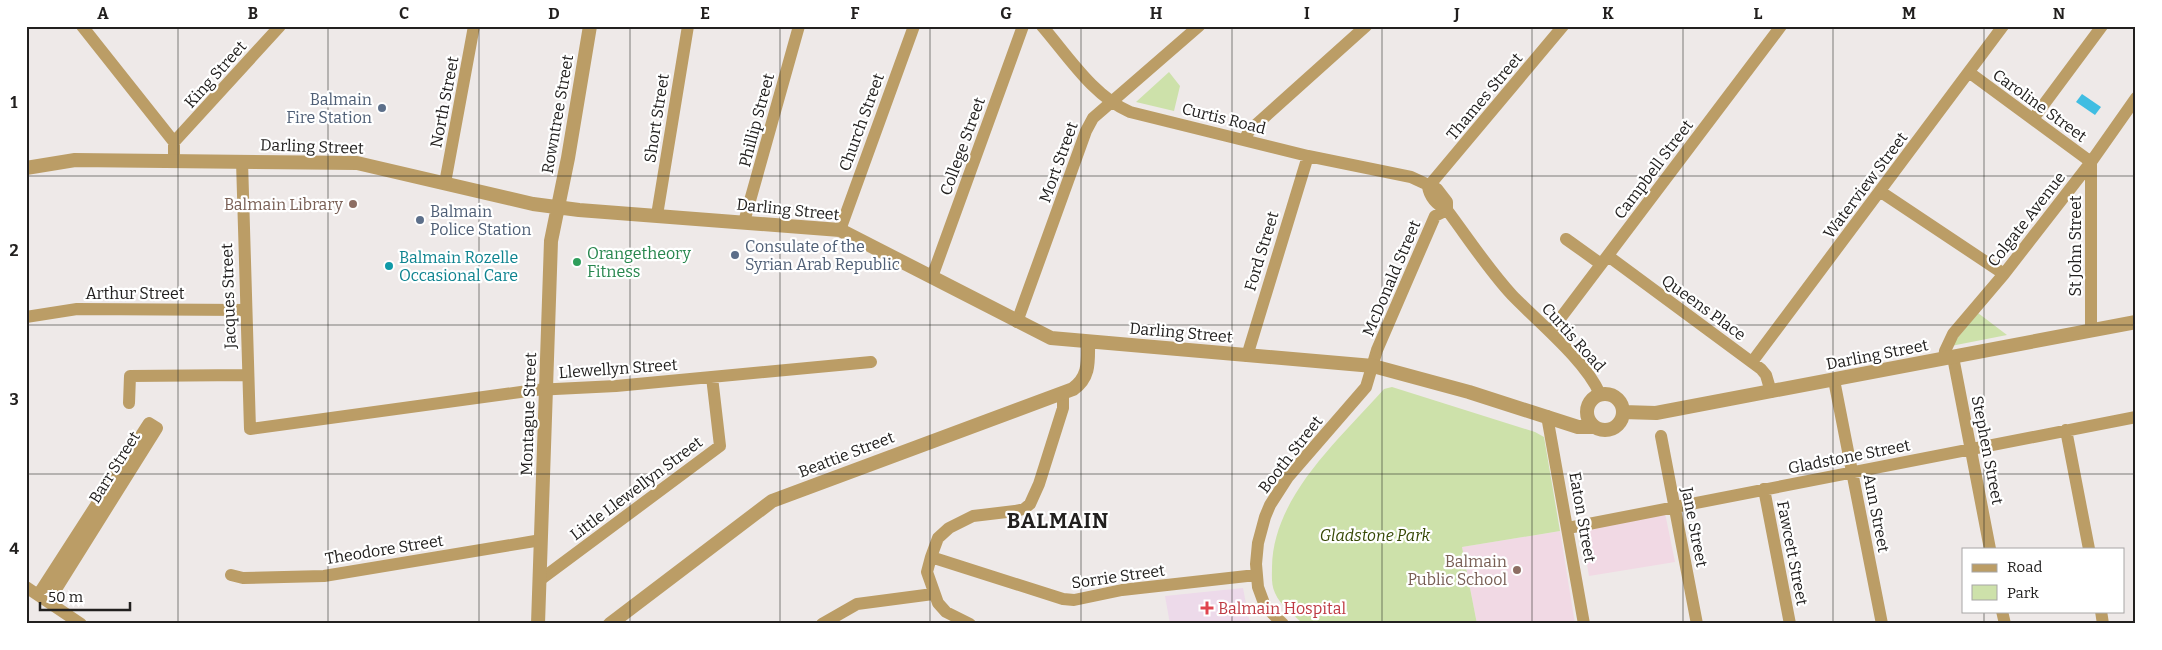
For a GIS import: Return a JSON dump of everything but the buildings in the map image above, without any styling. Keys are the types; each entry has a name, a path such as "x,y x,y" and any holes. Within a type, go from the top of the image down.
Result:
{"street":[{"path":"82,26 174,142 174,161"},
{"name":"King Street","path":"174,142 280,26"},
{"name":"North Street","path":"445,183 474,26"},
{"name":"Rowntree Street","path":"558,207 570,149 590,26"},
{"name":"Short Street","path":"657,215 688,26"},
{"name":"Phillip Street","path":"744,222 799,26"},
{"name":"Church Street","path":"840,230 914,26"},
{"name":"College Street","path":"932,277 1023,26"},
{"name":"Curtis Road","path":"1042,26 1110,102 1130,112 1308,156 1411,178 1423,182 1428,187 1437,189 1446,202 1447,210 1510,293 1550,332 1589,376 1600,394"},
{"name":"Mort Street","path":"1017,322 1086,131 1097,113 1199,26"},
{"path":"1245,139 1249,131 1366,26"},
{"name":"Thames Street","path":"1428,187 1564,26"},
{"name":"Campbell Street","path":"1550,332 1781,26"},
{"name":"Waterview Street","path":"1752,362 1970,73 2003,26"},
{"path":"2032,119 2102,26"},
{"name":"Caroline Street","path":"1970,73 2091,162"},
{"name":"Colgate Avenue","path":"1949,358 1945,351 1953,334 2004,274 2091,162 2136,98"},
{"name":"Ford Street","path":"1247,356 1308,156"},
{"name":"Darling Street","path":"26,168 75,160 357,164 533,204 840,230 1051,338 1373,366 1432,381 1578,427 1593,427"},
{"name":"Jacques Street","path":"242,161 250,429"},
{"name":"St John Street","path":"2091,162 2091,331"},
{"path":"1881,192 2004,274"},
{"name":"Montague Street","path":"538,624 551,241 558,207"},
{"name":"McDonald Street","path":"1373,366 1377,350 1435,216 1447,210"},
{"name":"Queens Place","path":"1566,239 1604,260 1752,362 1766,375 1771,392"},
{"name":"Arthur Street","path":"26,317 77,309 245,310"},
{"name":"Darling Street","path":"1623,412 1656,413 2136,322"},
{"name":"Beattie Street","path":"610,624 772,501 1063,393 1082,383 1088,364 1088,342"},
{"name":"Stephen Street","path":"1949,358 1971,448 1990,548"},
{"name":"Llewellyn Street","path":"250,429 546,389 616,386 871,362"},
{"name":"Booth Street","path":"1283,624 1261,599 1256,575 1258,543 1270,505 1304,456 1366,387 1373,366"},
{"path":"129,402 130,376 247,375"},
{"name":"Little Llewellyn Street","path":"540,580 720,446 712,376"},
{"name":"Ann Street","path":"1834,380 1882,624"},
{"path":"970,624 946,612 933,594 927,572 938,538 949,528 973,516 1015,511 1024,509 1030,504 1040,484 1063,408 1063,393"},
{"path":"1600,394 1614,396 1622,406 1623,412 1622,418 1616,427 1604,430 1593,427 1586,410 1591,399 1600,394"},
{"name":"Darling Street","path":"1547,416 1569,415 1586,410"},
{"name":"Eaton Street","path":"1547,416 1584,624"},
{"name":"Gladstone Street","path":"1568,528 2136,417"},
{"path":"2066,430 2089,548"},
{"name":"Jane Street","path":"1661,436 1697,624"},
{"name":"Barr Street","path":"43,599 127,468"},
{"name":"Fawcett Street","path":"1764,489 1790,624"},
{"name":"Theodore Street","path":"231,575 243,578 324,576 541,540"},
{"name":"Sorrie Street","path":"931,557 1064,599 1074,600 1122,590 1256,575"},
{"path":"26,587 81,624"},
{"path":"822,624 857,604 933,594"}],"shaded area":[{"path":"1665,513 1675,562 1589,576 1581,529"},
{"name":"Balmain Public School","path":"1560,531 1575,624 1477,624 1462,547"},
{"name":"Balmain Hospital","path":"1243,588 1249,619 1254,624 1170,624 1165,596"}],"green space":[{"path":"1169,72 1180,86 1174,111 1136,102"},
{"path":"1978,313 2007,335 1951,346"},
{"name":"Gladstone Park","path":"1392,387 1535,432 1544,437 1560,531 1462,547 1477,624 1303,624 1280,602 1273,587 1272,567 1275,541 1284,516 1296,493 1329,449 1384,389"}],"water":[{"path":"2082,94 2101,107 2095,115 2076,102"}],"place":[{"name":"Balmain Fire Station","path":"382,108"},
{"name":"Balmain Library","path":"353,204"},
{"name":"Balmain Police Station","path":"420,220"},
{"name":"Consulate of the Syrian Arab Republic","path":"735,255"},
{"name":"Orangetheory Fitness","path":"577,262"},
{"name":"Balmain Rozelle Occasional Care","path":"389,266"},
{"name":"Balmain Public School","path":"1517,570"},
{"name":"Balmain Hospital","path":"1207,608"}],"district":[{"name":"BALMAIN","path":"1058,521"}]}
